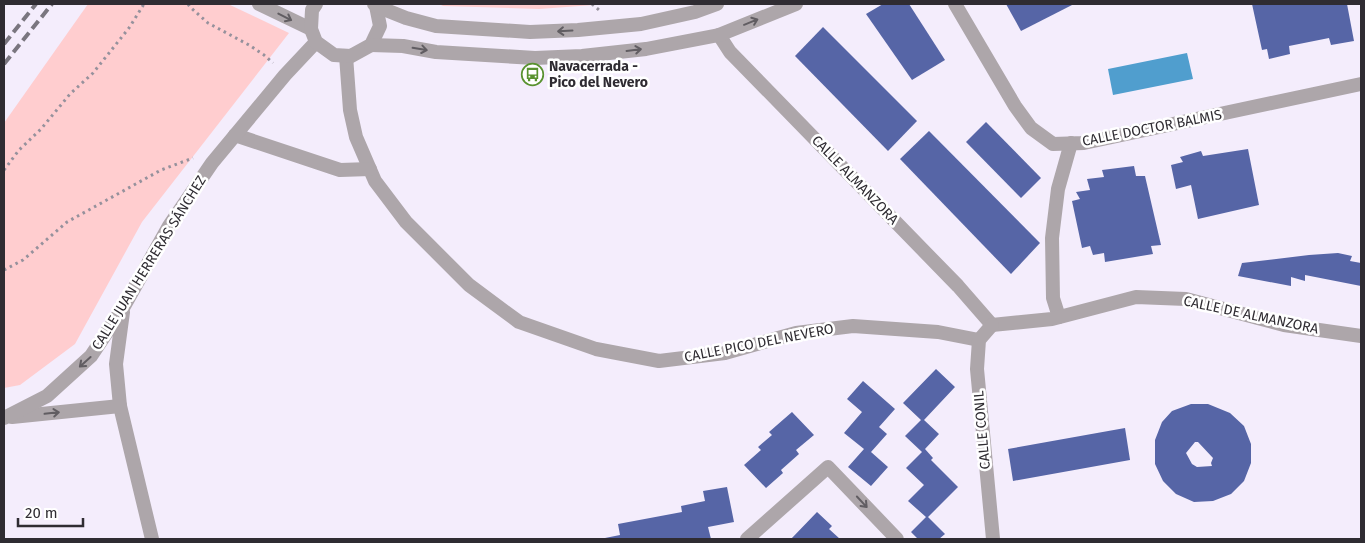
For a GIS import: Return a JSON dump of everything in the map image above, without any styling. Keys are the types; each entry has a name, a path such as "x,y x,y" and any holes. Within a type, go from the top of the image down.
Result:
{"street":[{"path":"260,4 314,36 334,55 351,56 371,45 403,46 436,52 535,58 582,56 646,49 719,35 796,4"},
{"path":"314,36 312,10 316,4"},
{"path":"375,5 406,18 436,26 530,32 641,24 695,12 717,4"},
{"name":"CALLE DOCTOR BALMIS","path":"955,4 1015,106 1031,128 1053,144 1084,143 1361,84"},
{"path":"371,45 380,26 375,5"},
{"name":"CALLE ALMANZORA","path":"719,35 730,52 958,286 992,325"},
{"name":"CALLE JUAN HERRERAS SÁNCHEZ","path":"4,418 47,396 91,356 123,308 169,226 212,163 285,75 314,36"},
{"name":"CALLE PICO DEL NEVERO","path":"346,56 350,110 356,137 375,181 406,222 469,285 519,322 596,349 659,361 725,353 796,333 853,326 938,332 979,340"},
{"path":"235,135 340,170 370,169"},
{"path":"1059,317 1053,298 1052,238 1058,190 1071,143"},
{"name":"CALLE DE ALMANZORA","path":"992,325 1059,317 1136,297 1186,299 1284,325 1361,336"},
{"path":"123,308 116,364 120,406 152,539"},
{"path":"979,340 992,325"},
{"name":"CALLE CONIL","path":"979,340 977,369 993,539"},
{"name":"CALLE JUAN HERRERAS SÁNCHEZ","path":"4,418 120,406"},
{"path":"747,539 828,467 897,539"}],"path":[{"path":"4,170 19,150 41,129 70,94 93,73 129,28 144,4"},
{"path":"188,4 208,23 264,55 285,75"},
{"path":"4,270 24,260 67,222 161,170 199,156"}],"shaded area":[{"path":"88,4 228,4 289,33 142,222 75,344 20,385 4,388 4,123"},
{"path":"439,4 607,4 539,9 443,6"}],"water":[{"path":"1187,53 1193,79 1113,95 1108,69"}],"building":[{"path":"883,4 909,4 945,60 912,80 866,14"},
{"path":"1006,4 1074,4 1021,31"},
{"path":"1252,4 1347,4 1354,41 1331,45 1329,38 1289,46 1290,54 1269,59 1267,49 1262,50"},
{"path":"823,27 917,121 888,151 795,56"},
{"path":"986,122 1041,178 1021,198 966,142"},
{"path":"929,131 1040,243 1011,274 900,159"},
{"path":"1248,149 1259,205 1198,219 1191,185 1176,189 1171,165 1183,162 1180,157 1201,151 1203,156"},
{"path":"1134,166 1136,176 1145,176 1161,245 1151,246 1153,254 1105,262 1104,253 1093,255 1090,246 1082,248 1072,201 1080,199 1076,192 1090,190 1087,179 1104,177 1102,170"},
{"path":"1338,253 1352,256 1350,261 1361,263 1361,286 1305,275 1305,281 1291,277 1291,286 1238,276 1242,263"},
{"path":"936,369 955,387 924,420 939,434 925,449 933,458 931,460 958,487 928,517 945,534 939,539 918,539 911,532 926,517 908,501 924,485 906,468 922,452 905,436 921,420 903,403"},
{"path":"863,381 895,409 879,427 887,434 871,452 888,467 871,486 848,467 864,449 844,433 862,412 847,399"},
{"path":"1191,404 1208,404 1230,413 1244,426 1251,444 1251,463 1244,481 1231,494 1213,501 1194,502 1176,494 1163,481 1155,464 1155,440 1162,422 1172,411","holes":["1195,442 1198,442 1213,458 1212,466 1197,467 1192,464 1186,453"]},
{"path":"792,412 814,435 796,450 799,454 781,470 783,473 766,488 744,465 761,450 758,447 772,435 769,432"},
{"path":"1125,428 1130,460 1013,481 1008,449"},
{"path":"727,487 734,522 708,527 711,539 600,539 620,535 618,524 682,512 681,506 705,501 703,491"},
{"path":"817,512 832,526 829,529 840,539 791,539"}],"railway":[{"path":"4,44 36,4"},
{"path":"4,64 52,4"}],"place":[{"name":"Navacerrada - Pico del Nevero","path":"533,74"}]}
